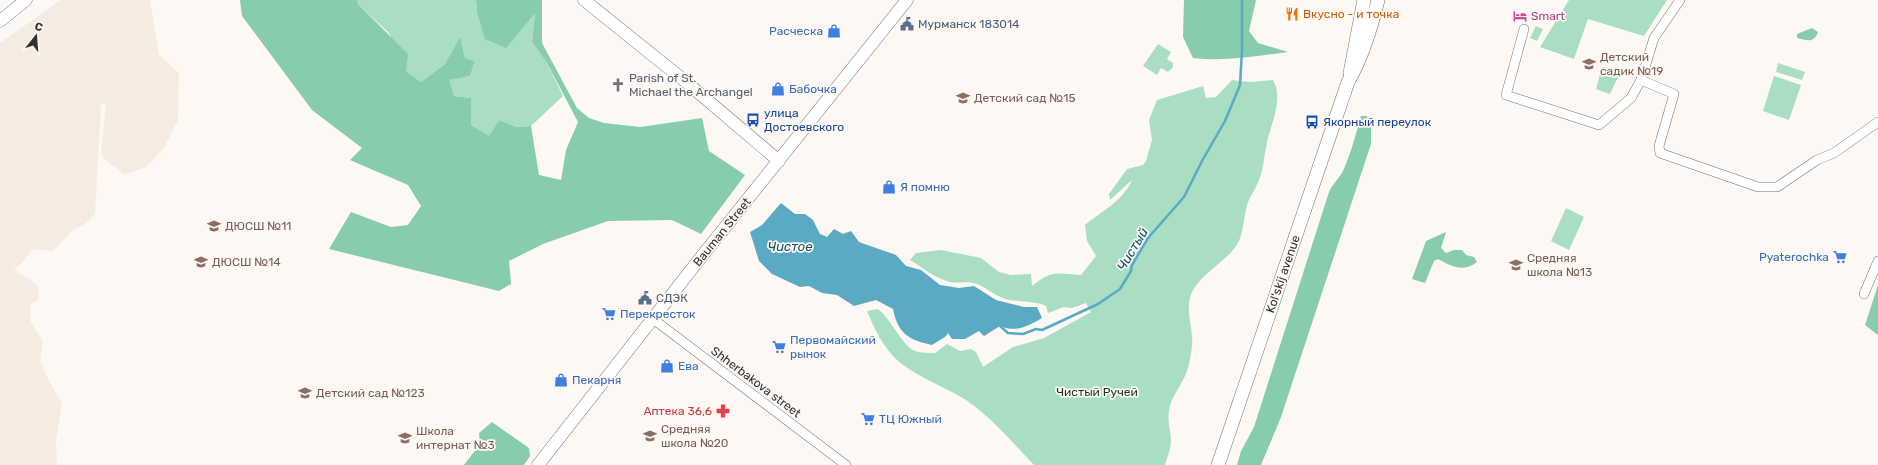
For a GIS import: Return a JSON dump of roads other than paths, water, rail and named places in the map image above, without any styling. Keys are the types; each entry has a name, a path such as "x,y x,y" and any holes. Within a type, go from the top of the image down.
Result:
{"main road":[{"name":"Kol'skij avenue","path":"1364,0 1366,21"},
{"name":"Kol'skij avenue","path":"1218,465 1348,82 1366,21 1378,0"}],"street":[{"path":"0,21 26,0"},
{"path":"584,0 686,82 779,161"},
{"name":"Bauman Street","path":"538,465 907,0"},
{"path":"1524,29 1506,95 1599,125 1631,98 1641,80 1654,38 1680,0"},
{"path":"1641,80 1674,94 1659,146 1660,154 1758,187 1777,186 1817,160 1834,153 1878,122"},
{"path":"1864,294 1878,260"},
{"name":"Shherbakova street","path":"653,319 846,465"}],"water":[{"name":"Чистое","path":"781,203 795,214 805,214 813,220 820,234 827,237 834,229 843,234 851,231 859,242 896,255 906,266 921,270 940,285 959,288 974,286 996,300 1024,307 1037,307 1042,318 1027,326 1017,329 1000,326 984,336 979,331 965,339 952,339 948,333 945,337 932,345 917,341 901,330 895,318 893,309 876,300 854,306 837,295 822,293 809,286 800,287 772,274 759,261 750,232 762,225"}],"waterway":[{"name":"Чистый","path":"1000,326 1008,333 1023,334 1036,329 1042,330 1098,304 1120,289 1148,238 1184,197 1202,161 1225,121 1240,85 1242,0"}],"place":[{"name":"Вкусно - и точка","path":"1292,14"},
{"name":"Smart","path":"1520,16"},
{"name":"Мурманск 183014","path":"907,24"},
{"name":"Расческа","path":"834,31"},
{"name":"Детский садик №19","path":"1589,64"},
{"name":"Parish of St. Michael the Archangel","path":"618,85"},
{"name":"Бабочка","path":"778,89"},
{"name":"Детский сад №15","path":"963,98"},
{"name":"улица Достоевского","path":"753,120"},
{"name":"Якорный переулок","path":"1312,122"},
{"name":"Я помню","path":"889,187"},
{"name":"ДЮСШ №11","path":"214,226"},
{"name":"Pyaterochka","path":"1840,257"},
{"name":"ДЮСШ №14","path":"201,262"},
{"name":"Средняя школа №13","path":"1516,265"},
{"name":"СДЭК","path":"645,298"},
{"name":"Перекресток","path":"609,314"},
{"name":"Первомайский рынок","path":"779,347"},
{"name":"Ева","path":"667,366"},
{"name":"Пекарня","path":"561,380"},
{"name":"Детский сад №123","path":"305,393"},
{"name":"Аптека 36,6","path":"723,411"},
{"name":"ТЦ Южный","path":"868,419"},
{"name":"Средняя школа №20","path":"650,436"},
{"name":"Школа интернат №3","path":"405,438"}],"park label":[{"name":"Чистый Ручей","path":"1097,392"}]}
